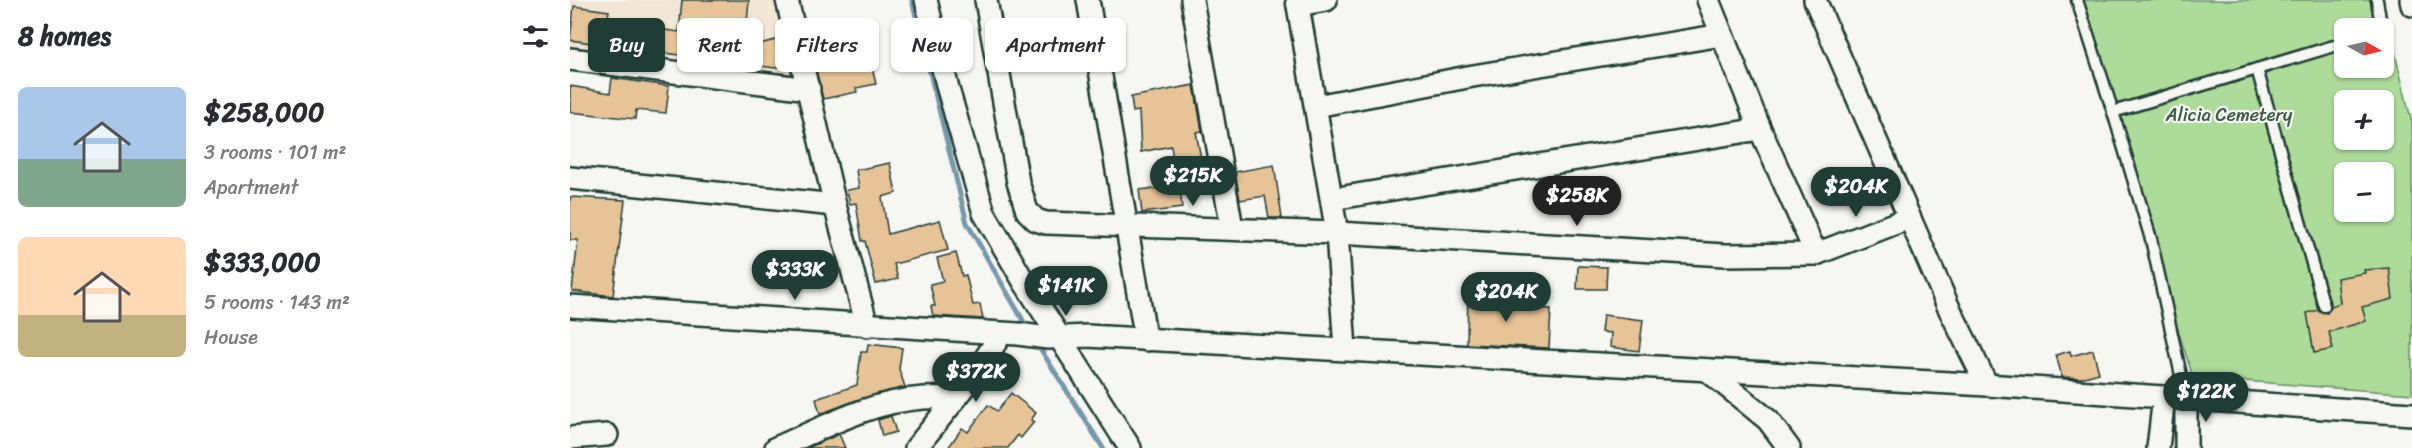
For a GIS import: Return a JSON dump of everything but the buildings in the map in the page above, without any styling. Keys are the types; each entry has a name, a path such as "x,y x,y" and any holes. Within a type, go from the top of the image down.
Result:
{"street":[{"path":"787,0 835,205 867,326"},
{"path":"926,0 948,89 984,213 1054,338 1130,448"},
{"path":"986,0 1018,182 1027,212 1036,220 1047,223 1232,228 1725,255 1816,254 1909,218"},
{"path":"1088,0 1146,340"},
{"path":"1192,0 1232,228"},
{"path":"1326,0 1297,3 1337,233 1345,349"},
{"path":"1708,0 1760,129 1816,254"},
{"path":"1815,0 1948,306 1988,385"},
{"path":"2411,0 2412,5"},
{"path":"1316,106 1473,76 1722,35"},
{"path":"570,59 809,89"},
{"path":"1332,199 1760,129"},
{"path":"570,178 835,205"},
{"path":"570,306 1054,338 1087,336 1988,385 2412,414"},
{"path":"916,448 1010,334"},
{"path":"1707,370 1768,420 1789,448"},
{"path":"788,446 857,412 893,401 927,396 955,398"},
{"path":"2158,448 2164,397"},
{"path":"2186,448 2187,398"},
{"path":"570,438 607,435"}],"lane":[{"path":"2077,0 2114,112 2151,239 2187,398"},
{"path":"2377,0 2380,18"},
{"path":"2114,112 2334,46"},
{"path":"2257,69 2324,306"}],"shaded area":[{"path":"570,0 779,0 783,18 775,18 775,72 795,72 796,76 763,72 763,18 677,18 677,61 665,60 665,18 588,18 588,50 570,48"}],"green space":[{"name":"Alicia Cemetery","path":"2072,0 2382,0 2386,18 2334,18 2334,78 2394,78 2394,49 2412,123 2412,394 2193,377"}],"waterway":[{"path":"912,0 967,223 1028,329"},
{"path":"1036,342 1103,448"}]}
